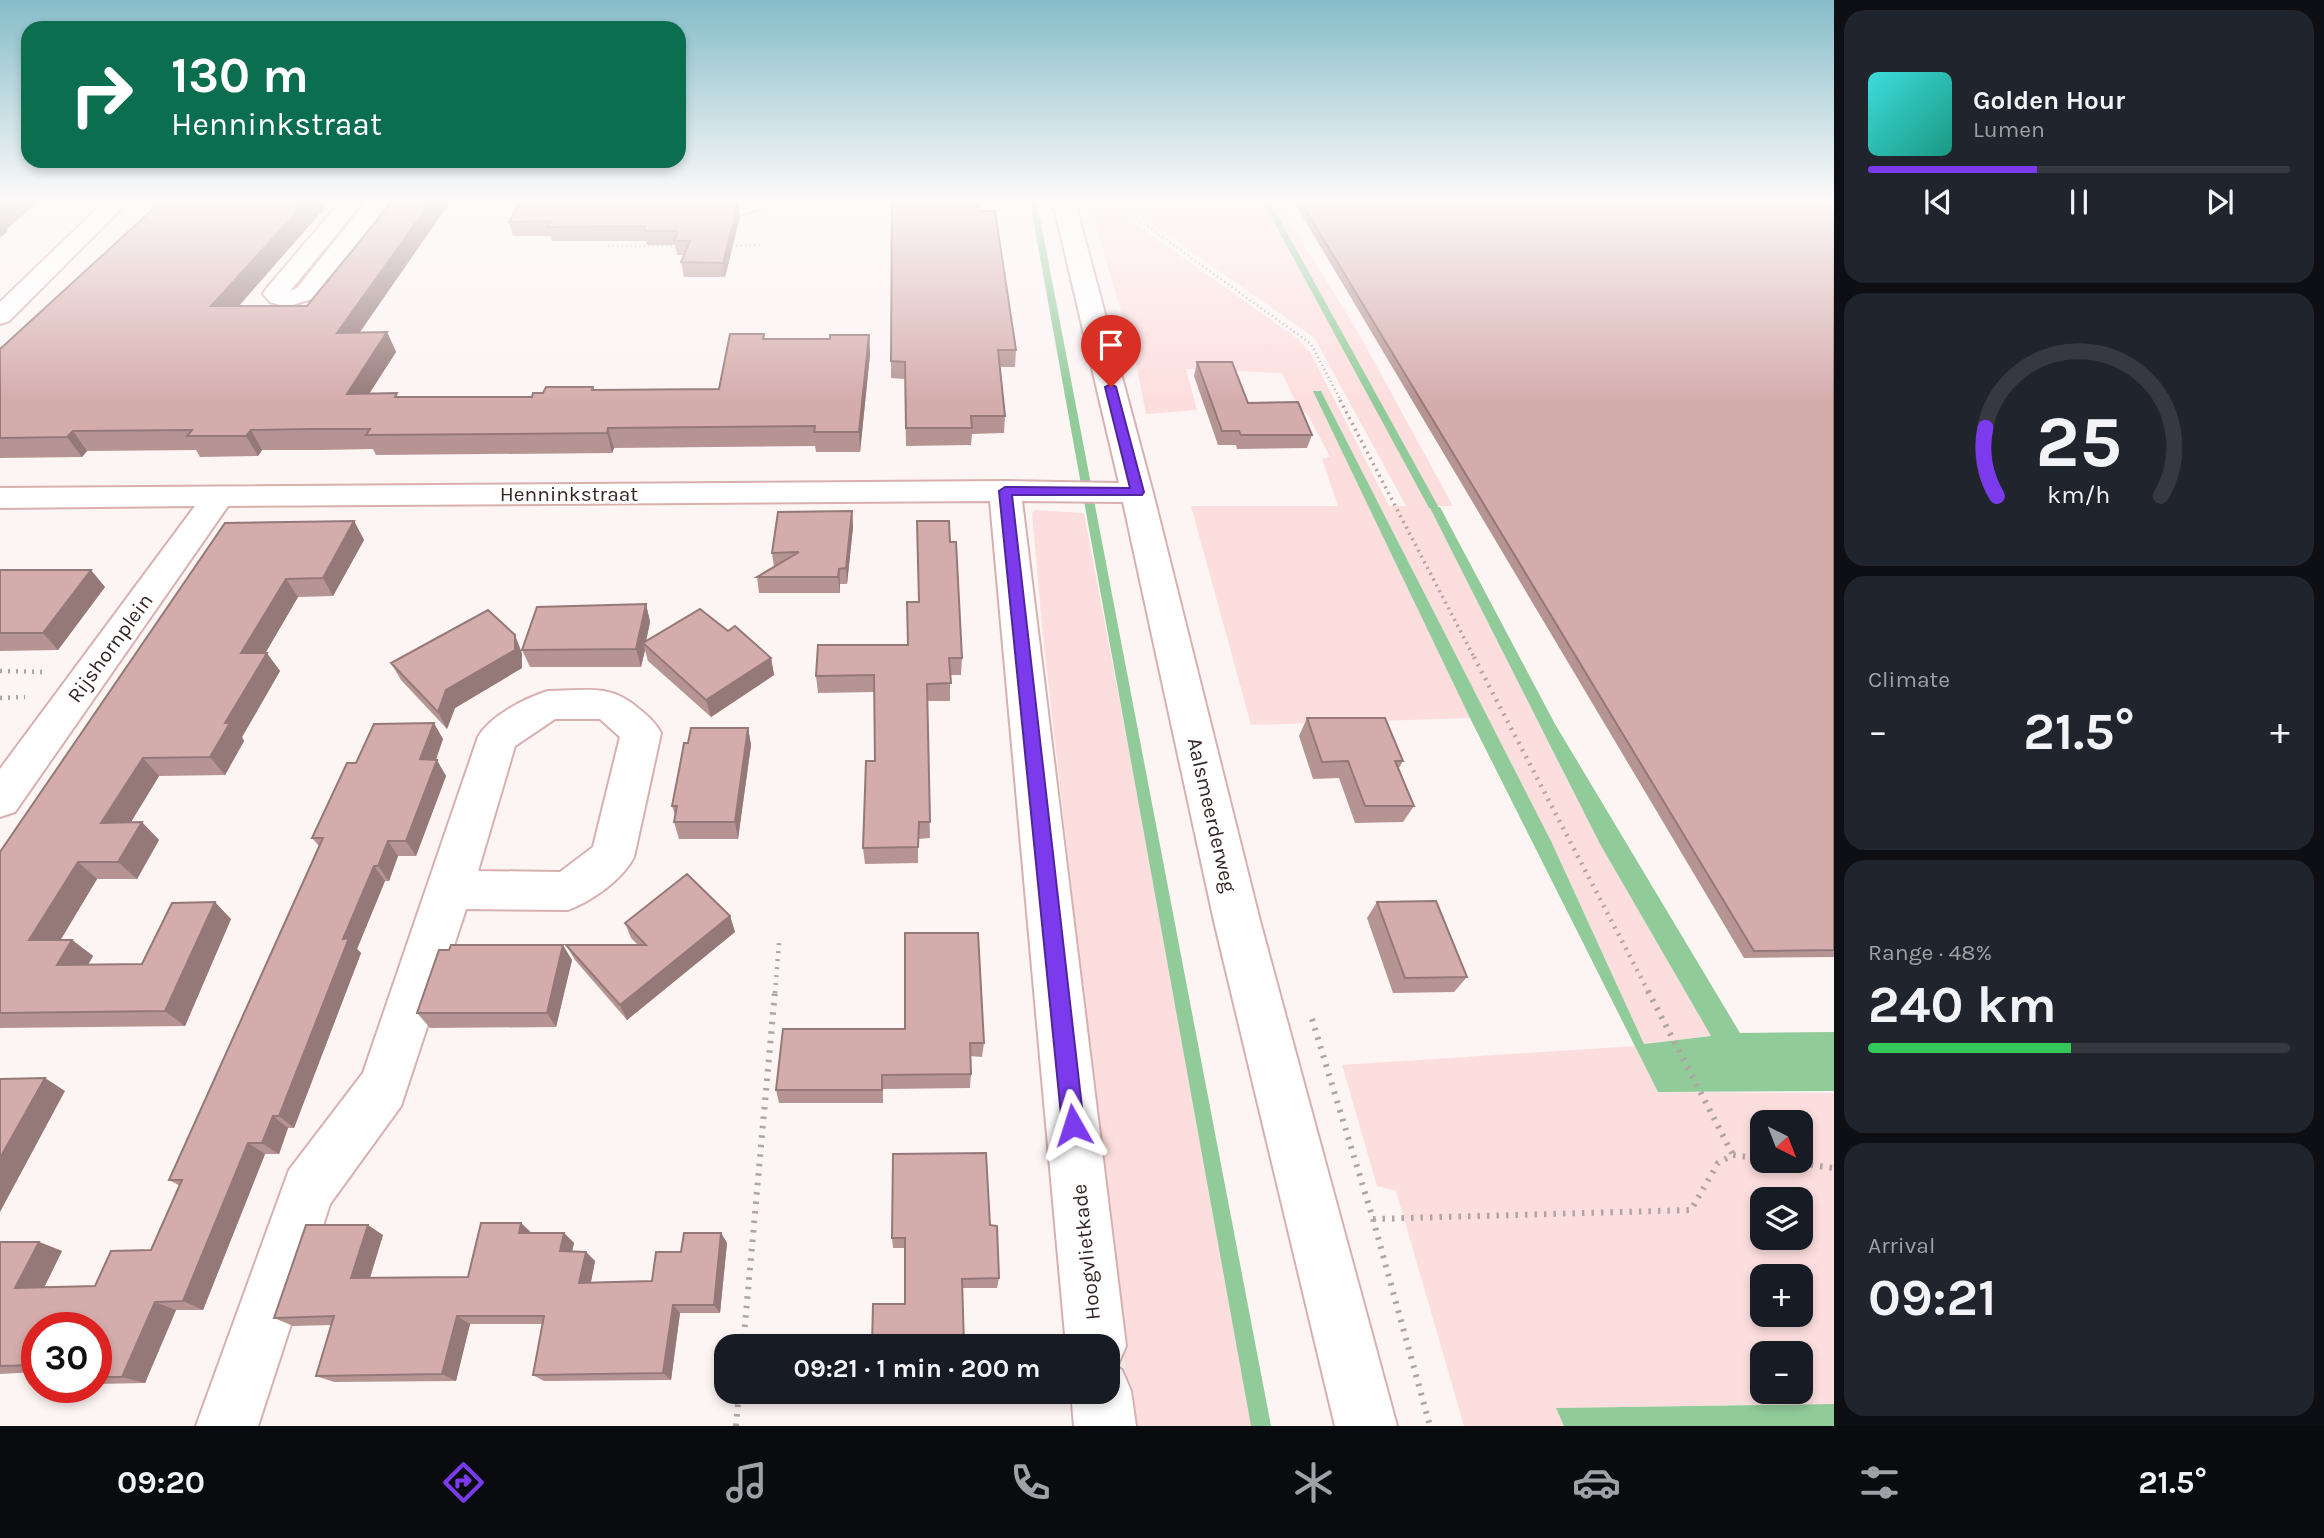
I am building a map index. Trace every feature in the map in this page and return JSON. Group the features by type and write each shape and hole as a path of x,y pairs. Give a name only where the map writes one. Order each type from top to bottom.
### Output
{"street":[{"path":"0,316 49,269"},
{"path":"296,269 275,294 279,298 292,299 306,293 325,269"},
{"name":"Aalsmeerderweg","path":"1077,269 1122,492 1237,921 1366,1426"},
{"name":"Hoogvlietkade","path":"1005,491 1095,1334"},
{"name":"Henninkstraat","path":"0,498 1122,492"},
{"name":"Rijshornplein","path":"0,800 219,496"},
{"path":"226,1426 309,1189 383,1088 498,737 548,705 608,705 641,733 612,857 568,891 450,890"},
{"path":"1102,1404 1105,1426"}],"path":[{"path":"1206,269 1311,344 1733,1155"},
{"path":"0,698 26,696 20,705"},
{"path":"744,1334 779,943"},
{"path":"1309,1010 1373,1219 1430,1426"},
{"path":"1373,1219 1691,1210 1717,1163 1733,1155 1750,1157"},
{"path":"1813,1165 1834,1168"},
{"path":"736,1426 738,1404"}],"shaded area":[{"path":"1108,269 1199,269 1298,339 1310,352 1389,506 1406,506 1314,337 1216,269 1319,269 1359,334 1453,506 1429,506 1600,844 1711,1036 1644,1044 1551,841 1321,391 1314,391 1470,718 1251,725 1191,506 1338,506 1322,459 1330,457 1307,413 1301,413 1282,373 1186,369 1197,410 1146,414 1136,362"},
{"path":"1313,391 1321,391 1551,841 1644,1044 1711,1036 1600,844 1429,506 1440,507 1555,724 1740,1033 1834,1032 1834,1091 1658,1092 1470,718"},
{"path":"1035,510 1084,513 1257,1426 1132,1426 1042,626 1032,513"},
{"path":"1635,1046 1658,1092 1834,1093 1834,1404 1557,1408 1564,1426 1464,1426 1396,1191 1377,1186 1342,1065"},
{"path":"1834,1404 1834,1426 1564,1426 1556,1408"}],"building":[{"path":"88,269 245,269 211,306 307,306 338,269 383,269 337,333 387,332 347,394 397,393 395,397 532,397 533,393 543,393 546,387 593,387 592,390 719,389 730,334 764,334 763,339 830,339 830,335 869,335 859,432 814,432 815,426 608,428 607,433 366,435 370,429 311,429 251,430 246,436 187,436 192,430 73,431 67,437 0,438 0,349"},
{"path":"892,269 1004,269 1016,350 998,350 1005,416 971,416 972,428 906,428 905,362 891,361"},
{"path":"1341,269 1834,269 1834,950 1754,951"},
{"path":"1197,362 1232,362 1248,403 1298,402 1312,435 1241,435 1239,431 1222,431"},
{"path":"852,511 846,568 839,569 838,577 757,577 799,552 772,553 778,512"},
{"path":"354,521 323,578 286,579 241,653 267,653 225,723 230,723 210,757 143,758 101,823 142,822 118,862 78,862 29,940 72,940 57,965 142,964 172,903 215,902 165,1011 0,1013 0,852 225,523"},
{"path":"917,521 949,521 950,542 956,542 962,658 949,658 951,683 927,684 930,822 919,822 918,847 863,848 866,761 875,761 874,675 816,676 818,645 908,645 907,602 919,602"},
{"path":"0,570 91,570 43,633 0,633"},
{"path":"646,604 636,649 522,650 537,607"},
{"path":"700,609 728,631 735,626 771,658 706,700 643,643"},
{"path":"488,610 515,635 515,650 446,690 438,712 391,663"},
{"path":"1307,718 1385,718 1403,761 1395,761 1414,806 1365,806 1348,761 1322,762"},
{"path":"434,723 420,759 437,760 406,841 388,841 378,866 374,866 343,939 349,938 279,1116 273,1116 262,1143 248,1143 183,1301 155,1302 122,1377 112,1377 112,1312 21,1312 21,1365 0,1366 0,1242 39,1242 15,1288 95,1286 111,1251 151,1250 182,1180 169,1180 323,838 312,838 347,763 356,763 374,724"},
{"path":"691,728 748,728 735,822 674,822 677,806 672,806 684,743 688,743"},
{"path":"687,874 730,916 620,1005 566,945 646,945 625,923"},
{"path":"1436,901 1467,977 1405,978 1377,902"},
{"path":"905,933 978,933 984,1043 970,1043 971,1074 882,1075 882,1090 776,1090 783,1029 905,1029"},
{"path":"451,945 563,945 547,1013 417,1013 439,950 449,950"},
{"path":"45,1078 0,1158 0,1079"},
{"path":"986,1153 990,1225 997,1226 999,1278 962,1279 964,1334 872,1334 873,1304 905,1304 905,1238 892,1238 893,1154"},
{"path":"481,1223 521,1223 519,1233 564,1233 560,1251 586,1252 579,1283 652,1281 656,1252 681,1252 684,1233 721,1233 714,1305 673,1305 663,1373 533,1375 544,1316 457,1316 442,1374 316,1376 334,1316 274,1318 306,1225 368,1225 351,1278 468,1277"}],"waterway":[{"path":"1045,269 1261,1426"},
{"path":"1303,269 1433,506"}],"route":[{"path":"1073,1125 1005,491 1137,492 1111,387"}]}
